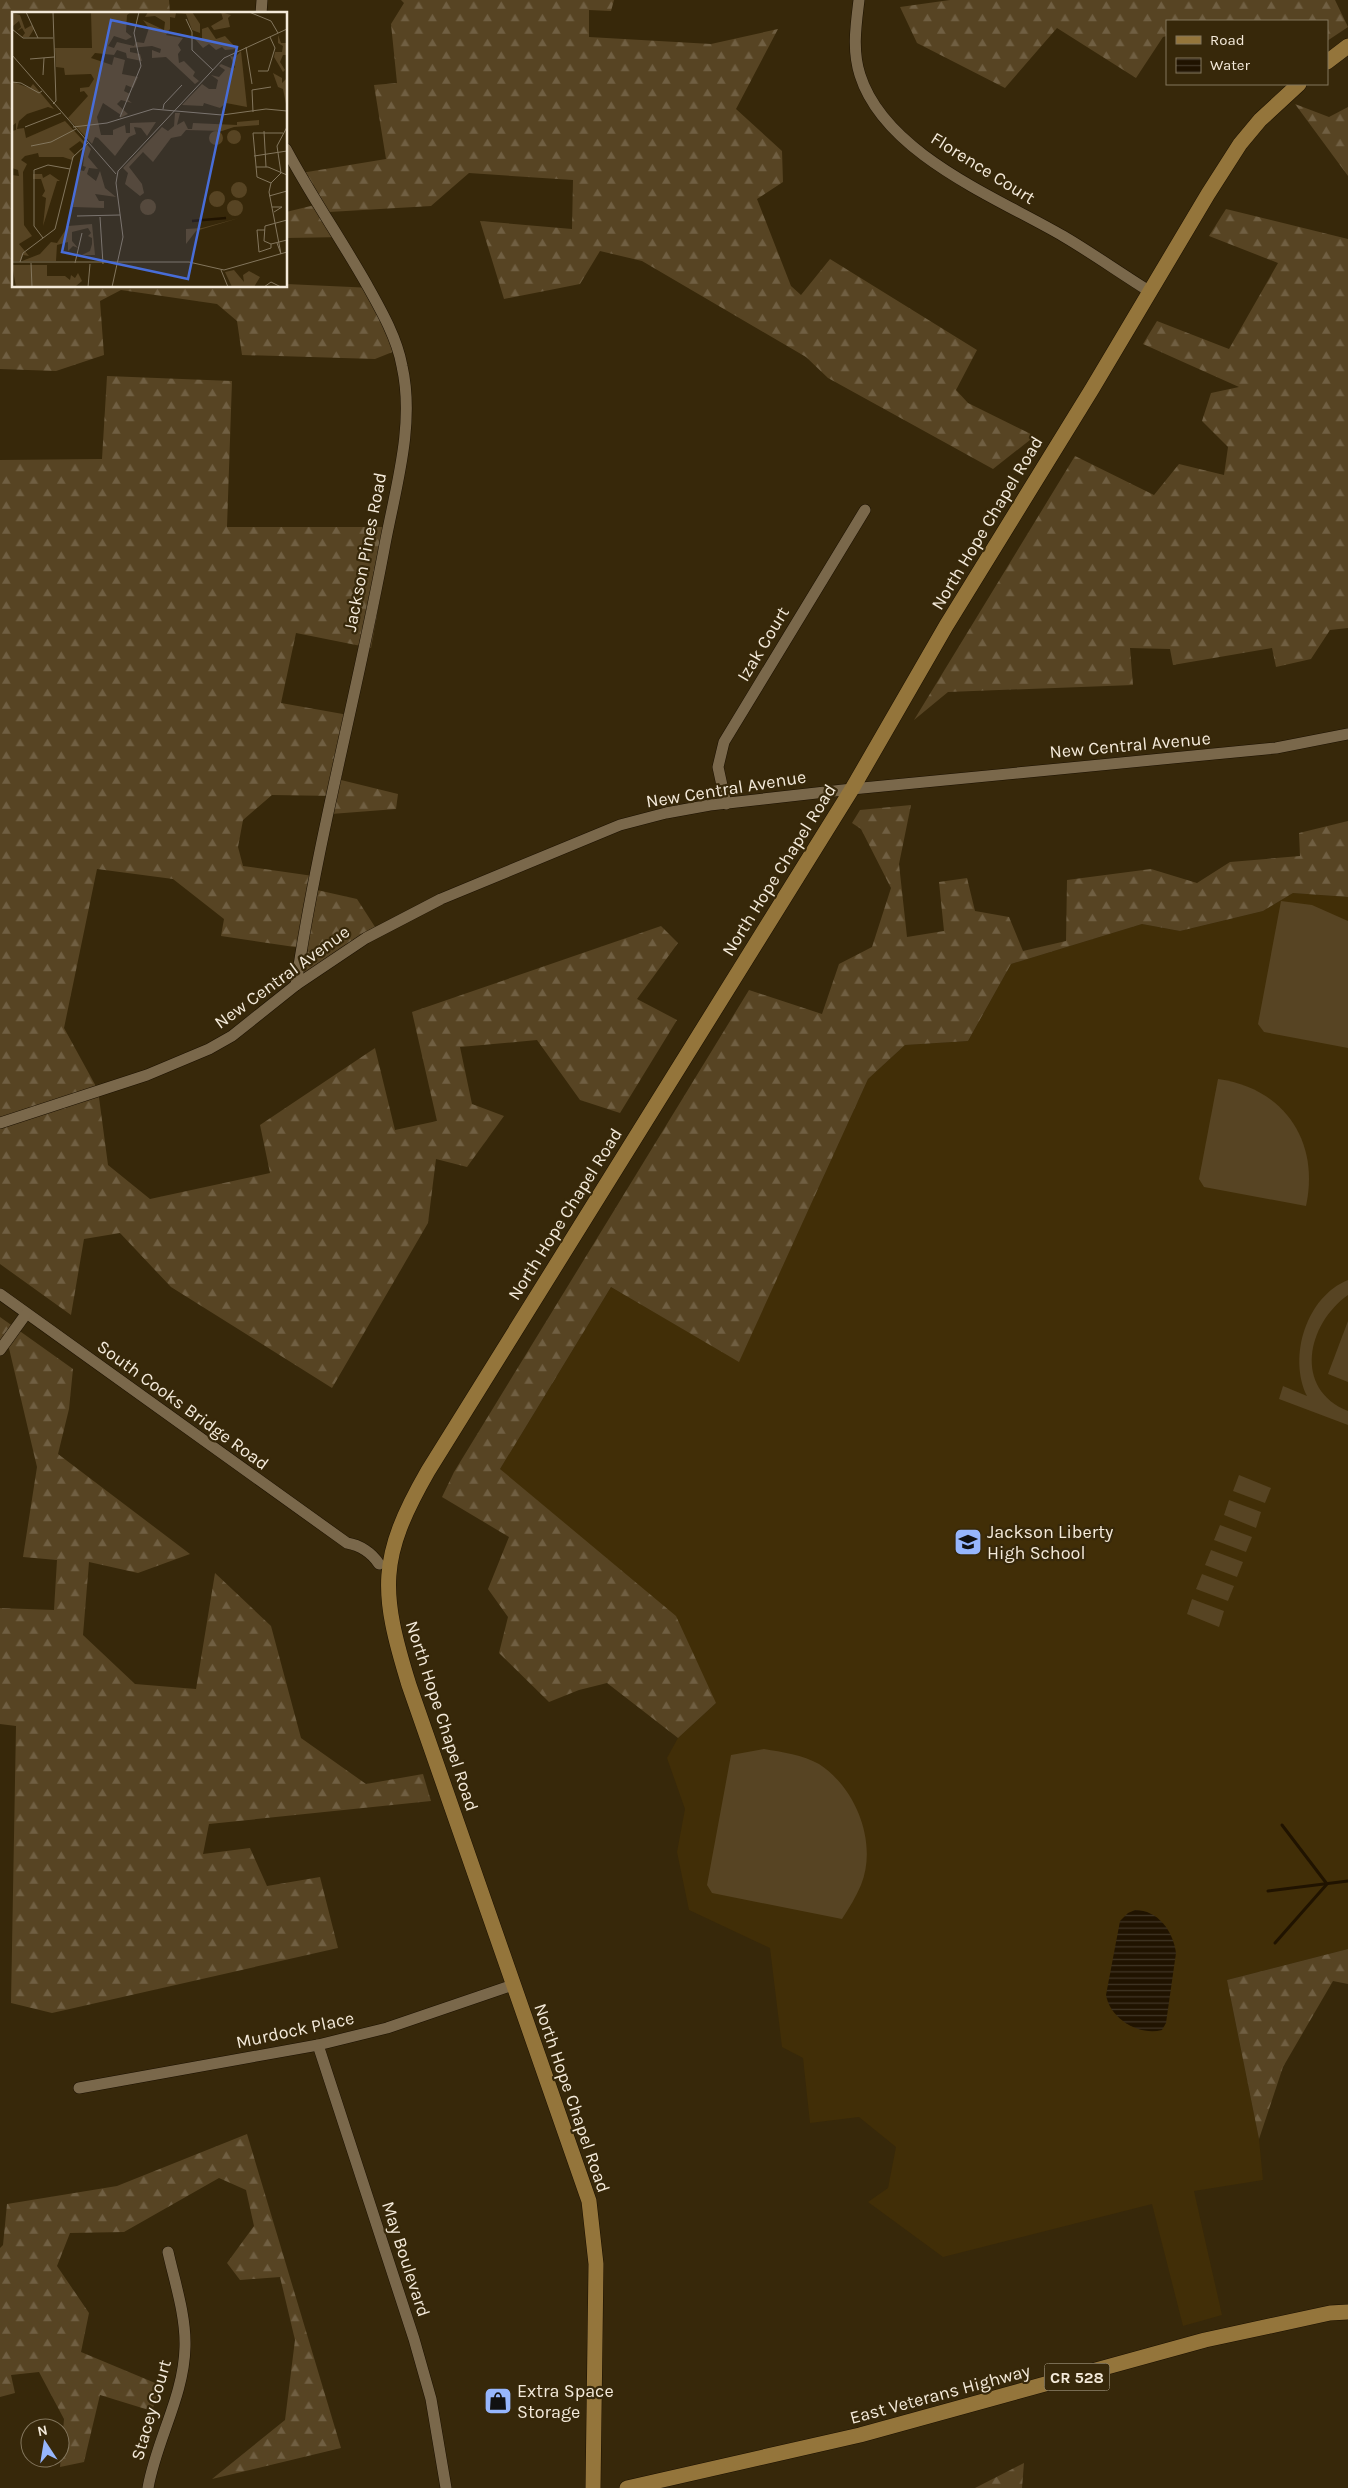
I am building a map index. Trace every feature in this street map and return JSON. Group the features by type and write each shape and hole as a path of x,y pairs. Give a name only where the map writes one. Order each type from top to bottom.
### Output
{"main road":[{"path":"1328,61 1348,46"},
{"name":"North Hope Chapel Road","path":"593,2488 596,2264 589,2201 402,1664 392,1627 384,1568 408,1507 428,1471 852,789 946,626 1092,389 1149,291 1240,144 1260,120 1298,85"},
{"name":"East Veterans Highway","path":"627,2488 860,2435 1205,2340 1330,2313 1348,2312"}],"street":[{"name":"Florence Court","path":"859,0 854,46 860,76 866,90 892,128 934,163 1064,236 1149,291"},
{"name":"Jackson Pines Road","path":"288,152 381,311 396,344 403,366 407,408 401,457 377,589 329,808 296,984"},
{"name":"Izak Court","path":"726,804 718,767 724,742 865,510"},
{"name":"New Central Avenue","path":"0,1123 147,1075 209,1049 232,1036 296,984 366,938 441,899 577,841 620,825 666,813 726,804 852,789 1276,748 1348,734"},
{"name":"South Cooks Bridge Road","path":"0,1294 347,1543 356,1544 375,1557 384,1568"},
{"path":"0,1350 26,1314"},
{"name":"Murdock Place","path":"78,2088 318,2045 387,2028 513,1985"},
{"name":"May Boulevard","path":"318,2045 414,2339 431,2399 446,2488"},
{"name":"Stacey Court","path":"148,2488 152,2466 181,2380 185,2349 185,2331 168,2252"}],"shaded area":[{"name":"Jackson Liberty High School","path":"1293,893 1348,897 1348,1949 1227,1980 1259,2139 1263,2180 1194,2191 1222,2315 1183,2326 1152,2204 943,2257 868,2202 888,2188 896,2147 859,2117 810,2123 803,2058 782,2047 770,1948 689,1910 677,1852 685,1809 667,1758 678,1738 716,1703 500,1469 611,1287 739,1361 868,1079 905,1045 968,1041 1011,964 1142,924 1180,931 1263,911"}],"green space":[{"path":"0,0 169,0 170,12 12,12 12,288 288,288 288,284 373,288 400,349 375,359 242,355 237,321 217,304 121,290 100,301 104,355 56,371 0,369"},
{"path":"401,0 614,0 611,11 589,10 589,37 711,44 778,29 736,109 782,151 783,182 757,199 791,286 801,295 830,259 977,350 956,390 968,403 1035,436 993,469 828,378 806,357 642,261 600,251 580,284 504,299 480,221 572,229 573,180 469,173 431,206 329,212 345,237 288,238 288,212 319,204 301,173 386,159 374,85 397,83 391,24 404,3"},
{"path":"950,0 1335,0 1348,27 1328,40 1328,20 1166,20 1166,36 1163,37 1136,78 1057,28 1005,88 917,43 900,7"},
{"path":"1295,104 1329,117 1348,107 1348,176"},
{"path":"1226,209 1348,239 1348,628 1330,630 1311,659 1276,667 1272,648 1173,665 1170,649 1130,648 1133,685 948,692 914,720 1075,456 1154,495 1179,464 1224,475 1228,447 1202,421 1211,393 1239,387 1143,344 1157,321 1229,349 1278,263 1209,236"},
{"path":"107,376 232,381 227,527 393,527 371,648 296,633 281,703 354,716 341,780 398,794 396,809 331,814 334,796 272,795 243,820 238,847 243,866 320,877 317,890 357,899 377,930 301,984 308,949 221,936 224,919 173,879 97,869 64,1028 98,1090 108,1165 150,1199 270,1173 260,1125 375,1048 395,1130 437,1121 412,1012 661,926 678,943 637,999 677,1020 620,1113 580,1100 537,1040 460,1047 472,1104 504,1116 467,1167 436,1159 428,1223 332,1388 171,1287 120,1233 84,1239 71,1315 0,1264 0,460 102,459"},
{"path":"911,805 899,864 907,937 944,931 939,882 967,878 975,911 1009,917 1023,951 1066,941 1067,880 1151,869 1197,883 1230,862 1300,856 1299,833 1348,821 1348,897 1293,893 1263,911 1180,931 1142,924 1011,964 968,1041 905,1045 868,1079 739,1362 611,1287 500,1469 676,1616 716,1703 678,1738 607,1683 579,1690 549,1702 499,1653 508,1617 488,1589 509,1537 442,1497 454,1472 749,990 822,1014 839,964 872,947 891,888 861,829 852,823 860,810"},
{"path":"1281,901 1312,905 1348,921 1348,1048 1264,1032 1258,1024"},
{"path":"1218,1079 1241,1084 1262,1094 1279,1106 1292,1122 1302,1140 1307,1160 1309,1182 1306,1206 1204,1187 1199,1179"},
{"path":"1348,1280 1348,1295 1334,1307 1323,1322 1315,1339 1312,1356 1313,1372 1319,1388 1331,1401 1348,1411 1348,1425 1279,1399 1283,1386 1307,1396 1299,1364 1305,1330 1321,1300 1333,1288"},
{"path":"0,1317 73,1369 69,1409 58,1454 190,1554 138,1573 89,1562 83,1635 135,1684 196,1689 215,1573 271,1626 301,1738 366,1784 423,1774 431,1801 209,1824 203,1854 250,1848 267,1886 320,1877 338,1948 52,2013 11,2003 16,1726 0,1724 0,1608 54,1610 57,1560 23,1557 37,1467 8,1344 0,1340"},
{"path":"1348,1321 1348,1382 1328,1374"},
{"path":"1239,1475 1271,1488 1265,1503 1233,1491"},
{"path":"1229,1500 1261,1512 1256,1528 1224,1515"},
{"path":"1220,1525 1252,1537 1246,1552 1214,1540"},
{"path":"1211,1550 1243,1562 1237,1577 1205,1565"},
{"path":"1202,1574 1234,1586 1228,1601 1196,1589"},
{"path":"1192,1599 1224,1611 1219,1627 1187,1614"},
{"path":"764,1749 799,1756 819,1764 844,1787 853,1802 865,1835 866,1869 861,1885 842,1919 712,1893 707,1885 731,1755"},
{"path":"1348,1949 1348,1984 1333,1981 1283,2067 1259,2139 1227,1980"},
{"path":"247,2134 341,2448 212,2479 285,2420 295,2340 280,2277 240,2280 227,2263 254,2226 246,2190 219,2178 124,2232 70,2233 57,2266 89,2313 81,2352 160,2385 152,2411 100,2395 84,2462 70,2465 70,2418 63,2418 39,2372 11,2375 15,2393 0,2397 0,2248 3,2245 7,2204 117,2186"},
{"path":"1024,2463 1022,2488 975,2488"}],"water":[{"path":"1135,1910 1151,1914 1163,1923 1172,1937 1176,1953 1166,2023 1162,2030 1144,2030 1127,2024 1113,2011 1106,1995 1120,1921 1128,1913"}],"waterway":[{"path":"1275,1943 1327,1884 1282,1825"},
{"path":"1268,1891 1348,1881"}],"place":[{"name":"Jackson Liberty High School","path":"968,1542"},
{"name":"Extra Space Storage","path":"498,2401"}]}
